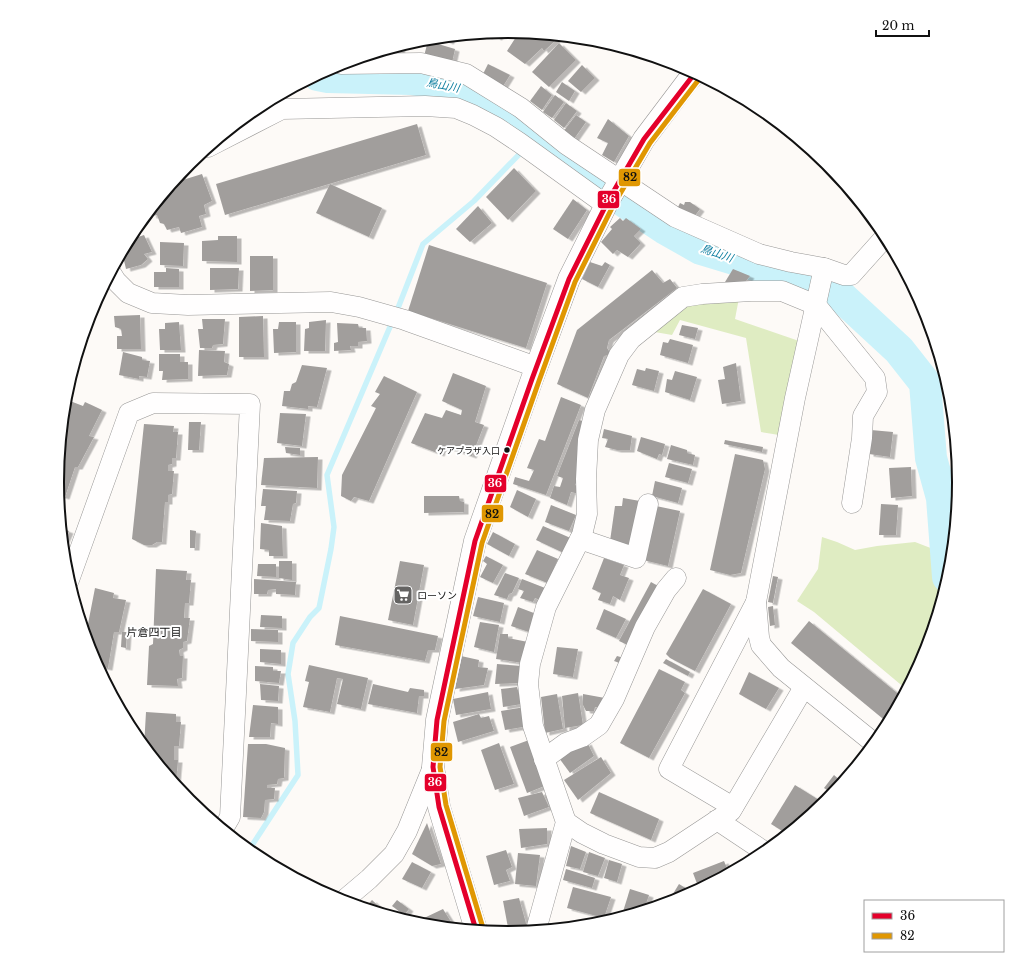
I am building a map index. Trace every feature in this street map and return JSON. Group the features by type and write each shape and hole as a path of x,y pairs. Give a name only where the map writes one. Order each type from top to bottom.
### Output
{"street":[{"path":"360,64 421,63 466,74 521,108 567,145 675,217 760,254 851,275 881,241"},
{"path":"474,925 439,807 433,767 437,720 475,541 568,279 607,203 644,139 691,78"},
{"path":"228,138 282,110 417,106 456,108 473,115 525,147 607,203"},
{"path":"824,268 795,398 756,602 759,637 761,645 781,668 869,739"},
{"path":"114,278 128,293 152,303 188,304 331,302 359,307 405,320 536,367"},
{"path":"537,925 566,822 533,726 528,684 530,664 546,607 580,539 587,514 586,479 588,440 595,410 619,355 631,339 683,297 744,291 782,291 816,305 875,378 878,392 863,416 862,438 852,503"},
{"path":"73,569 129,413 153,403 250,404 230,817 226,824"},
{"path":"580,539 636,558 648,504"},
{"path":"544,759 566,743 582,737 599,725 614,699 645,627 666,590 676,578"},
{"path":"733,807 669,769 756,602"},
{"path":"566,822 582,833 604,844 639,857 655,858 669,852 731,811 804,687"},
{"path":"349,896 369,879 394,854 407,830 433,767"},
{"path":"718,820 759,848"}],"green space":[{"path":"739,298 735,319 799,341 779,435 761,432 746,338 680,320 672,335 649,331 695,301"},
{"path":"822,537 855,550 915,542 941,552 942,571 937,597 918,652 902,686 814,612 797,601 818,569"}],"building":[{"path":"515,38 555,41 544,51 542,48 525,64 507,51"},
{"path":"559,43 576,60 549,87 532,72"},
{"path":"438,44 455,49 452,63 424,56 427,46"},
{"path":"400,52 397,57 390,54"},
{"path":"488,64 510,75 502,88 482,76"},
{"path":"582,65 595,78 581,92 568,81"},
{"path":"562,82 575,91 569,101 556,92"},
{"path":"541,86 552,95 542,110 530,101"},
{"path":"555,95 564,102 552,118 543,112"},
{"path":"566,103 577,111 564,128 554,120"},
{"path":"576,115 586,122 574,139 563,132"},
{"path":"608,119 629,136 614,162 602,155 608,143 597,138"},
{"path":"417,124 426,155 225,215 216,184"},
{"path":"514,168 536,191 508,220 486,197"},
{"path":"202,174 212,201 204,205 206,214 199,216 202,227 181,233 179,227 167,230 164,224 160,223 157,215 153,216 183,180"},
{"path":"330,184 382,208 369,237 316,213"},
{"path":"573,199 587,210 568,239 553,229"},
{"path":"685,202 690,202 700,209 694,217 677,209 680,203 684,205"},
{"path":"478,206 492,223 470,242 456,229"},
{"path":"620,218 623,221 626,218 641,229 634,236 641,243 628,257 617,250 613,254 601,242 612,229 610,227"},
{"path":"144,235 152,252 144,254 148,259 141,265 126,269 124,259 138,237"},
{"path":"218,236 237,236 237,262 202,261 202,241 218,240"},
{"path":"160,242 184,243 183,266 160,265"},
{"path":"429,245 547,283 526,348 408,311"},
{"path":"250,256 273,256 273,290 250,291"},
{"path":"590,262 602,266 605,262 610,265 598,287 582,279"},
{"path":"166,268 179,269 179,287 154,287 154,272 166,272"},
{"path":"210,268 239,268 238,289 210,290"},
{"path":"733,269 750,276 742,286 725,282"},
{"path":"652,270 663,283 670,279 677,288 609,340 607,348 609,355 604,356 588,398 557,384 577,330"},
{"path":"140,315 141,349 117,349 117,336 122,336 121,329 115,327 114,316"},
{"path":"263,316 264,357 239,357 239,317"},
{"path":"202,319 225,319 223,344 213,345 212,348 200,348 198,329 203,329"},
{"path":"326,320 325,351 304,351 305,329 309,328 309,322"},
{"path":"179,322 181,350 160,350 159,329 165,329 165,323"},
{"path":"279,322 296,322 296,352 274,353 273,329 278,329"},
{"path":"337,323 358,324 359,328 366,328 367,341 358,342 358,346 350,346 351,350 334,351 334,343 338,342"},
{"path":"682,325 698,328 695,339 679,335"},
{"path":"670,339 693,345 688,363 660,355 663,342 668,343"},
{"path":"199,350 225,351 224,362 229,364 227,375 198,376"},
{"path":"123,352 142,357 142,360 150,361 147,377 139,376 139,379 119,375"},
{"path":"159,354 180,354 180,362 188,362 188,379 162,380 163,371 159,371"},
{"path":"736,363 741,401 722,404 718,380 725,379 723,367"},
{"path":"302,365 327,368 317,407 308,406 308,409 282,406 284,391 290,391 292,384 296,382"},
{"path":"646,368 659,371 654,391 632,385 637,369 645,371"},
{"path":"675,371 697,377 690,400 665,392 667,379 672,380"},
{"path":"453,373 486,386 475,422 484,425 472,456 443,446 440,454 411,443 425,413 442,418 446,410 461,415 462,410 442,401"},
{"path":"384,376 417,392 369,501 354,497 351,501 341,496 342,475 376,408 371,406 380,394 375,392"},
{"path":"561,397 581,405 546,495 513,484 515,477 529,481 534,470 527,468 539,439 545,441"},
{"path":"72,402 83,406 85,402 102,410 89,436 94,437 78,467 75,467 65,497 65,453"},
{"path":"280,413 306,414 302,446 277,443"},
{"path":"579,420 586,422 577,448 581,450 581,472 575,485 582,488 579,494 571,492 567,505 550,498 554,486 560,487 563,478 557,476"},
{"path":"189,422 201,422 199,450 188,450"},
{"path":"144,424 174,426 173,432 178,432 176,458 172,458 172,464 168,465 168,471 174,471 172,494 168,495 168,502 165,502 162,542 157,542 152,545 144,545 132,539"},
{"path":"604,429 632,436 630,450 617,450 605,447 608,439 602,438"},
{"path":"871,430 893,432 890,457 869,454"},
{"path":"641,437 665,444 662,455 659,454 657,459 637,451"},
{"path":"725,440 763,447 762,452 724,444"},
{"path":"671,445 687,450 687,453 695,455 693,465 667,459"},
{"path":"285,447 300,448 300,455 286,453"},
{"path":"735,454 763,460 765,469 741,573 730,575 710,570"},
{"path":"318,457 317,488 261,485 264,458"},
{"path":"669,463 692,469 688,483 665,477"},
{"path":"911,467 912,496 891,498 889,468"},
{"path":"655,481 682,488 678,503 652,496"},
{"path":"263,489 297,491 296,503 293,504 290,521 264,520 266,506 261,506"},
{"path":"517,490 536,499 528,517 510,507"},
{"path":"424,496 459,496 460,501 464,502 464,512 424,513"},
{"path":"623,498 640,501 630,546 610,541 615,506 622,506"},
{"path":"881,504 898,505 896,535 879,535"},
{"path":"551,505 576,515 569,531 545,522"},
{"path":"656,506 680,511 668,566 643,560"},
{"path":"261,523 282,526 283,556 269,556 269,550 260,549"},
{"path":"543,526 575,540 568,555 536,540"},
{"path":"190,530 196,531 195,548 190,548"},
{"path":"493,532 515,544 509,556 487,544"},
{"path":"537,550 558,559 554,568 558,568 550,584 525,574"},
{"path":"486,556 503,565 493,583 480,577 487,564 483,561"},
{"path":"604,558 624,565 620,575 629,578 620,600 613,596 610,604 598,600 601,593 592,589"},
{"path":"279,561 292,561 292,580 279,578"},
{"path":"400,561 424,565 413,625 388,620"},
{"path":"258,564 276,564 276,577 257,576"},
{"path":"156,569 187,571 186,580 191,580 189,603 185,603 184,618 190,618 187,641 183,642 183,648 179,650 180,656 183,656 182,678 177,679 178,686 147,685 149,646 153,644"},
{"path":"505,573 519,578 512,593 509,594 507,599 494,595"},
{"path":"773,576 778,577 773,603 768,602"},
{"path":"254,579 296,582 295,595 276,594 276,589 268,590 267,594 254,594"},
{"path":"522,579 545,588 540,600 535,598 533,602 520,598 524,591 518,589"},
{"path":"651,582 658,586 632,647 619,641"},
{"path":"95,588 114,593 113,598 126,600 119,632 114,632 108,668 105,667 98,652 88,624"},
{"path":"703,589 731,604 695,671 670,658 666,654"},
{"path":"478,597 504,603 500,622 473,616"},
{"path":"773,606 775,625 770,626 768,607"},
{"path":"518,607 539,615 532,633 511,626"},
{"path":"604,609 626,619 616,638 596,629"},
{"path":"261,615 282,616 282,628 260,627"},
{"path":"340,616 438,636 435,650 428,650 425,661 335,645"},
{"path":"809,621 898,694 883,719 791,643"},
{"path":"480,622 499,625 494,652 474,647"},
{"path":"251,629 278,630 278,642 251,641"},
{"path":"122,632 127,632 126,648 121,647"},
{"path":"500,634 508,634 508,638 528,642 523,663 496,659"},
{"path":"557,647 578,649 573,677 553,674"},
{"path":"260,649 281,650 281,664 260,662"},
{"path":"461,656 479,660 478,667 488,668 484,685 455,689"},
{"path":"617,656 624,658 622,664 614,661"},
{"path":"666,659 690,672 688,676 663,663"},
{"path":"497,664 522,666 521,683 495,684"},
{"path":"309,665 368,678 361,709 337,704 343,679 337,678 330,712 303,707 309,682 305,681"},
{"path":"255,666 273,667 273,671 281,671 279,683 255,681"},
{"path":"659,669 685,682 681,690 685,693 649,758 620,743"},
{"path":"749,672 779,688 766,709 739,694"},
{"path":"260,684 279,686 278,701 261,700"},
{"path":"373,684 408,692 410,688 424,690 424,696 419,696 417,713 368,704"},
{"path":"517,687 522,704 503,707 501,689"},
{"path":"488,692 491,709 456,715 453,699"},
{"path":"578,693 583,725 565,728 562,696"},
{"path":"557,694 563,729 545,733 541,697"},
{"path":"583,694 605,698 604,708 595,707 594,711 586,711 583,705"},
{"path":"253,705 278,707 278,724 271,723 270,737 249,737"},
{"path":"525,707 529,726 505,730 501,711"},
{"path":"146,712 176,714 176,722 181,722 179,746 174,746 174,760 178,760 176,778 156,752 145,737"},
{"path":"479,714 481,718 489,716 494,731 458,742 453,722"},
{"path":"529,740 547,785 527,793 510,747"},
{"path":"587,742 594,756 570,773 559,758"},
{"path":"499,743 514,784 495,790 481,750"},
{"path":"248,744 266,744 285,748 284,778 278,779 277,784 267,785 267,788 275,788 274,799 265,800 264,812 261,818 243,817"},
{"path":"601,757 611,773 578,800 564,780"},
{"path":"834,775 838,779 827,790 824,788"},
{"path":"795,785 818,800 782,831 771,824"},
{"path":"542,792 549,807 524,816 518,798"},
{"path":"599,792 659,819 651,840 590,813"},
{"path":"427,823 441,864 432,866 412,854"},
{"path":"547,828 547,844 521,848 519,829"},
{"path":"571,846 586,852 580,869 566,866"},
{"path":"506,850 512,867 506,870 510,881 494,885 486,856"},
{"path":"589,852 605,858 598,876 583,872"},
{"path":"518,853 540,855 536,886 515,884"},
{"path":"609,860 622,864 617,882 604,878"},
{"path":"724,861 727,868 697,883 693,873"},
{"path":"412,862 431,872 422,888 402,879"},
{"path":"566,869 595,878 592,888 563,880"},
{"path":"679,884 686,888 678,892 673,894"},
{"path":"573,887 611,897 605,915 598,916 567,908"},
{"path":"630,889 649,895 646,904 623,911"},
{"path":"519,898 527,925 508,926 503,901"},
{"path":"372,900 379,906 369,903"},
{"path":"397,900 409,909 405,914 401,913 392,906"},
{"path":"443,909 451,922 450,922 425,918"}],"waterway":[{"name":"鳥山川","path":"327,77 411,79 461,87 521,126 553,154 664,228 701,249 833,289 899,350 925,383 931,458 942,498 946,551"},
{"path":"252,845 298,775 295,721 288,674 293,643 310,617 319,608 331,549 334,527 327,475 398,308 423,244 474,201 535,138"}],"transit line":[{"name":"36","path":"474,925 439,807 433,767 437,720 475,541 569,279 608,201 644,139 691,78"},
{"name":"82","path":"482,925 446,805 440,767 444,721 482,543 575,282 614,204 650,143 698,81"}],"place":[{"name":"ケアプラザ入口","path":"507,450"},
{"name":"ローソン","path":"403,595"}],"district":[{"name":"片倉四丁目","path":"154,632"}]}
